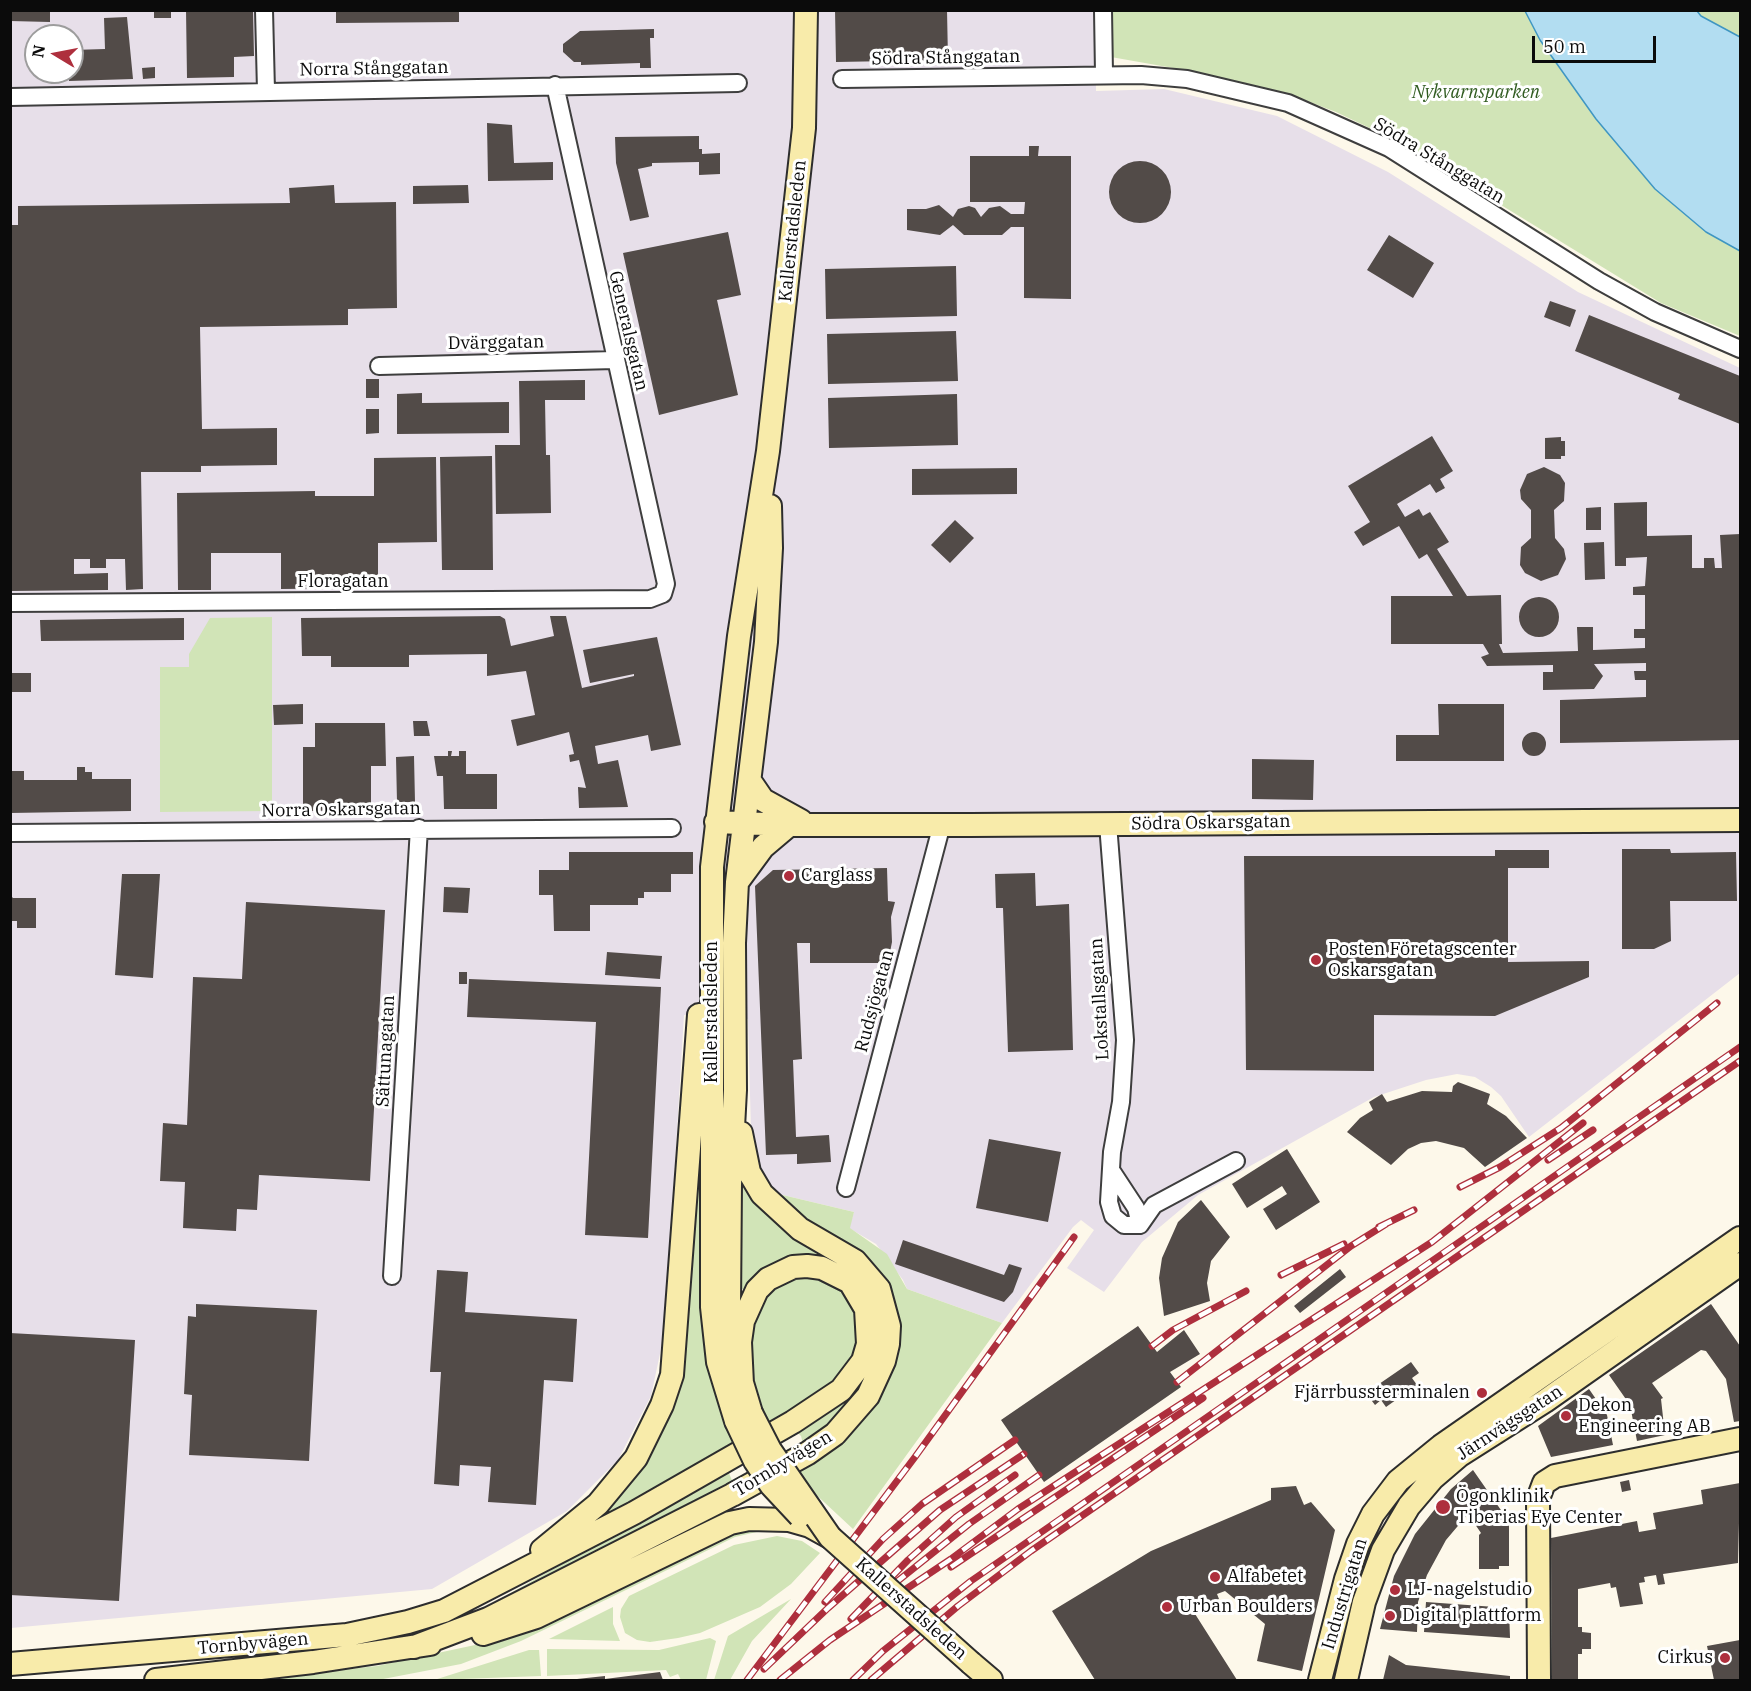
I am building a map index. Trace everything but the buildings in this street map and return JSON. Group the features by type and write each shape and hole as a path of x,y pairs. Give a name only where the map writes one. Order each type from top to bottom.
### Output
{"main road":[{"name":"Kallerstadsleden","path":"806,10 804,128 768,451 739,636 712,867 712,1307 718,1362 743,1417 755,1461 771,1485 810,1526 830,1537 991,1680"},
{"name":"Kallerstadsleden","path":"768,451 771,548 766,642 737,882 734,943 735,1090 730,1185 729,1307 731,1346 742,1384 743,1417 770,1450 830,1537"},
{"path":"737,882 763,848 799,825 763,800 750,781"},
{"name":"Södra Oskarsgatan","path":"1706,820 1740,806"},
{"name":"Södra Oskarsgatan","path":"716,822 799,825 1740,820"},
{"name":"Tornbyvägen","path":"488,1590 556,1539 598,1503 618,1482 646,1441 666,1395 676,1343 703,947 712,867"},
{"name":"Tornbyvägen","path":"414,1647 488,1620 578,1576 808,1453 847,1421 877,1379 884,1361 889,1326 879,1289 855,1261 800,1228 762,1194 749,1172 744,1153 735,1090"},
{"name":"Järnvägsgatan","path":"1398,1481 1442,1446 1740,1238"},
{"name":"Järnvägsgatan","path":"1355,1642 1364,1602 1383,1550 1409,1506 1432,1479 1460,1455 1545,1401 1740,1264"},
{"name":"Tornbyvägen","path":"10,1665 347,1635 426,1617 488,1590 722,1464 793,1422 841,1390 863,1361 868,1344 867,1309 850,1282 822,1268 793,1267 768,1280 757,1290 743,1321 740,1342 742,1384"},
{"path":"1539,1680 1538,1499 1544,1483 1555,1476 1740,1439"},
{"name":"Industrigatan","path":"1320,1680 1346,1579 1358,1544 1373,1514 1398,1481"},
{"name":"Tornbyvägen","path":"156,1680 312,1662 489,1633 536,1617 730,1523 768,1518 789,1520 810,1526"},
{"name":"Industrigatan","path":"1346,1680 1355,1642"}],"street":[{"path":"264,10 266,91"},
{"path":"1103,10 1104,74"},
{"name":"Södra Stånggatan","path":"842,80 1104,74 1187,79 1288,104 1389,148 1539,244 1645,307 1740,349"},
{"name":"Norra Stånggatan","path":"10,97 738,83"},
{"name":"Generalsgatan","path":"555,85 666,584"},
{"name":"Dvärggatan","path":"379,366 615,360"},
{"name":"Floragatan","path":"10,603 650,599 663,594 666,584"},
{"name":"Rudsjögatan","path":"846,1188 942,824"},
{"name":"Lokstallsgatan","path":"1108,824 1125,1040 1120,1102 1112,1152 1113,1173 1109,1202 1113,1216 1124,1225 1140,1226"},
{"name":"Norra Oskarsgatan","path":"10,833 419,828 672,828"},
{"name":"Sättunagatan","path":"392,1276 419,828"},
{"path":"1140,1226 1154,1205 1236,1161"},
{"path":"1113,1173 1136,1208 1140,1226"}],"shaded area":[{"path":"11,11 1095,11 1096,91 1164,89 1277,116 1388,172 1578,292 1740,368 1740,973 1529,1137 1501,1096 1491,1087 1475,1077 1457,1074 1426,1080 1374,1097 1198,1195 1142,1242 1104,1292 1067,1268 1094,1230 1081,1220 1073,1227 1002,1323 907,1289 903,1280 876,1244 849,1228 854,1212 770,1192 761,1177 751,1132 748,1019 684,1015 665,1330 651,1396 618,1460 567,1511 432,1589 11,1628"}],"green space":[{"name":"Nykvarnsparken","path":"1111,11 1525,11 1540,40 1596,119 1655,189 1706,232 1740,251 1740,336 1661,303 1395,140 1336,112 1294,96 1190,71 1111,57"},
{"path":"1697,11 1740,11 1740,37 1701,16"},
{"path":"272,617 272,811 160,812 160,667 189,667 189,654 210,618"},
{"path":"704,997 737,1443 558,1547 610,1507 643,1465 659,1436"},
{"path":"738,1185 747,1185 828,1255 826,1261 748,1289 739,1289"},
{"path":"770,1192 854,1212 850,1228 887,1254 907,1289 1002,1323 853,1529 810,1489 798,1473 829,1451 899,1325 895,1302 887,1284 783,1205"},
{"path":"809,1275 838,1285 859,1313 858,1354 836,1384 772,1427 761,1407 751,1377 748,1358 751,1318 775,1284 785,1279"},
{"path":"845,1398 852,1406 841,1418 803,1444 801,1436 795,1430"},
{"path":"728,1471 734,1485 544,1583 437,1630 396,1640 396,1637 436,1626 491,1604"},
{"path":"753,1527 765,1530 735,1537 521,1641 461,1664 378,1680 246,1680 377,1666 503,1639 713,1540"},
{"path":"777,1536 802,1541 820,1553 791,1584 760,1607 700,1633 678,1638 650,1642 637,1640 625,1633 620,1617 621,1609 629,1596 734,1545"},
{"path":"791,1599 752,1641 730,1680 714,1680 728,1636"},
{"path":"613,1607 613,1624 620,1641 549,1639"},
{"path":"710,1638 716,1641 706,1680 681,1680 678,1674 670,1677 666,1670 547,1676 547,1649 659,1650"},
{"path":"529,1650 539,1650 541,1676 434,1680"}],"water":[{"path":"1525,11 1697,11 1701,16 1740,37 1740,251 1706,232 1655,189 1596,119 1540,40"}],"railway":[{"path":"1460,1187 1500,1167 1561,1128 1717,1003"},
{"path":"853,1680 883,1651 971,1581 1740,1047"},
{"path":"871,1680 958,1606 1031,1551 1740,1061"},
{"path":"780,1680 830,1640 951,1559 1018,1509 1432,1242 1583,1123"},
{"path":"1548,1160 1593,1130"},
{"path":"1379,1227 1414,1210"},
{"path":"1177,1382 1351,1246 1386,1224"},
{"path":"747,1680 915,1457 1074,1237"},
{"path":"1281,1275 1344,1244"},
{"path":"1152,1346 1173,1330 1246,1291"},
{"path":"951,1567 1203,1398"},
{"path":"825,1602 883,1539 922,1504 1015,1440"},
{"path":"764,1669 828,1608 940,1510 1024,1454"},
{"path":"851,1619 908,1560 956,1517 1015,1475"},
{"path":"894,1584 969,1524 1039,1475"}],"place":[{"name":"Carglass","path":"789,876"},
{"name":"Posten Företagscenter Oskarsgatan","path":"1316,960"},
{"name":"Fjärrbussterminalen","path":"1482,1393"},
{"name":"Dekon Engineering AB","path":"1566,1416"},
{"name":"Ögonklinik Tiberias Eye Center","path":"1443,1507"},
{"name":"Alfabetet","path":"1215,1577"},
{"name":"LJ-nagelstudio","path":"1395,1590"},
{"name":"Urban Boulders","path":"1167,1607"},
{"name":"Digital plattform","path":"1390,1616"},
{"name":"Cirkus","path":"1725,1658"}]}
